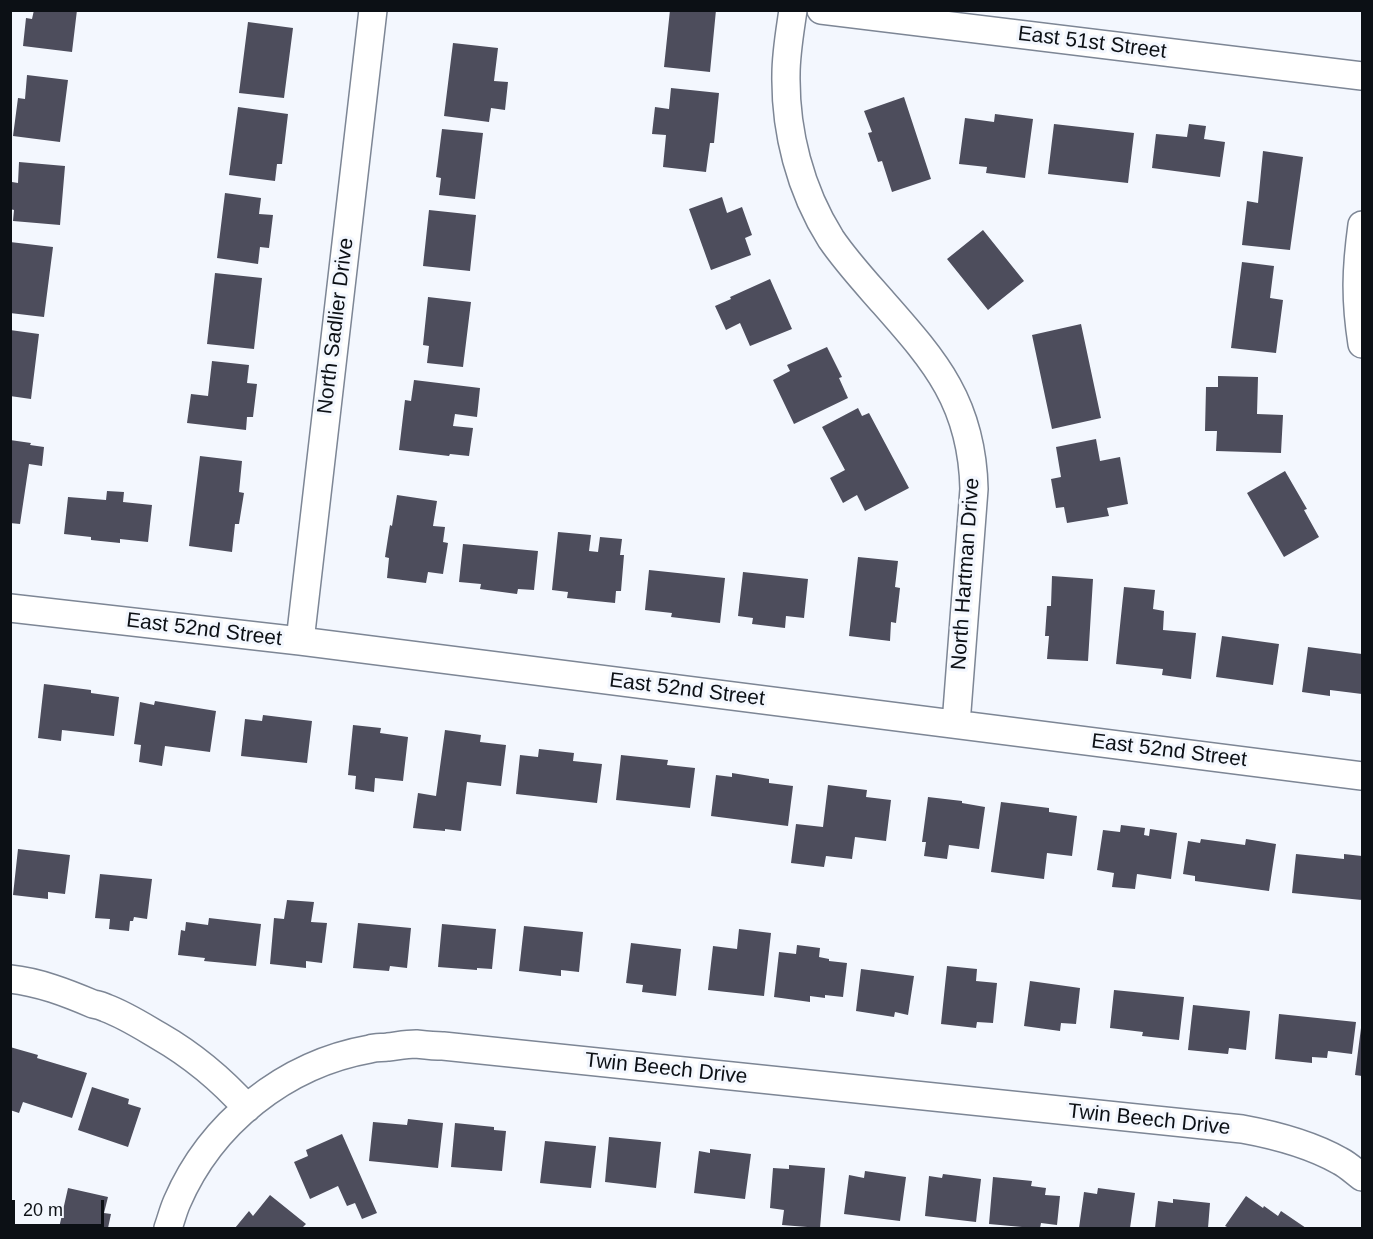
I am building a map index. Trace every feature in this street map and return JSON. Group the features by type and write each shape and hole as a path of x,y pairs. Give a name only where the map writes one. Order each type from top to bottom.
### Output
{"street":[{"name":"North Sadlier Drive","path":"300,641 373,10"},
{"name":"North Hartman Drive","path":"793,10 786,74 788,118 793,147 806,188 832,240 849,263 923,348 941,373 962,413 966,428 973,459 974,489 956,724"},
{"name":"East 51st Street","path":"821,10 1362,76"},
{"path":"1362,225 1356,287 1362,344"},
{"name":"East 52nd Street","path":"10,608 300,641 1362,776"},
{"path":"10,979 25,980 80,998 146,1027 205,1067 247,1108 225,1128 206,1151 177,1203 168,1228"},
{"name":"Twin Beech Drive","path":"247,1108 293,1075 345,1054 401,1045 443,1046 1242,1129 1286,1138 1313,1148 1340,1161 1362,1177"}],"building":[{"path":"34,10 77,10 72,52 23,46 26,18 32,19"},
{"path":"670,10 716,10 710,72 664,67"},
{"path":"248,22 293,28 284,98 239,93"},
{"path":"453,43 498,48 494,81 508,82 505,110 491,108 489,122 444,116"},
{"path":"27,75 68,80 60,142 13,136 18,98 25,99"},
{"path":"671,88 719,93 714,143 710,143 706,172 663,167 666,135 652,134 655,107 669,109"},
{"path":"904,97 931,179 892,192 882,161 878,162 868,133 872,132 864,111"},
{"path":"238,107 288,114 282,164 277,164 275,181 229,175"},
{"path":"995,114 1033,119 1025,178 986,173 987,167 959,164 965,118 994,122"},
{"path":"1054,124 1134,133 1128,183 1048,174"},
{"path":"1189,124 1206,126 1204,139 1225,142 1220,177 1152,168 1156,134 1187,137"},
{"path":"442,129 483,133 475,199 439,195 441,178 436,177"},
{"path":"1263,151 1303,157 1290,250 1242,245 1247,201 1258,203"},
{"path":"19,162 65,166 60,225 13,221 14,210 10,209 12,182 18,183"},
{"path":"225,193 261,198 259,214 273,215 269,248 260,247 258,264 217,258"},
{"path":"722,197 727,213 742,207 752,235 745,238 751,255 711,270 689,209"},
{"path":"429,210 476,215 470,271 423,266"},
{"path":"983,230 1024,281 988,310 947,259"},
{"path":"10,242 53,247 44,317 10,313"},
{"path":"1242,262 1274,266 1270,298 1283,300 1276,353 1231,348"},
{"path":"215,273 262,278 254,349 207,344"},
{"path":"770,279 792,329 750,346 740,323 726,330 715,306"},
{"path":"428,297 471,302 463,367 427,363 429,346 423,345"},
{"path":"1081,324 1101,418 1052,429 1032,335"},
{"path":"10,330 39,334 31,399 10,396"},
{"path":"827,347 842,377 839,378 848,398 794,424 773,380 790,371 787,365"},
{"path":"212,361 249,365 247,383 257,384 253,417 247,417 246,430 187,423 191,394 208,396"},
{"path":"1218,376 1258,377 1257,414 1283,415 1281,453 1216,451 1217,431 1205,431 1206,387 1218,387"},
{"path":"414,380 480,388 477,417 455,414 453,426 473,428 469,456 399,450 405,400 411,401"},
{"path":"858,408 862,416 869,413 909,488 865,511 857,495 843,503 830,478 845,470 822,427"},
{"path":"1096,439 1100,461 1120,457 1128,504 1107,508 1109,516 1067,523 1064,507 1056,508 1051,479 1061,477 1056,447"},
{"path":"10,440 44,447 42,466 29,464 20,524 10,523"},
{"path":"200,456 242,461 239,492 244,493 239,524 235,524 232,552 189,546"},
{"path":"1285,471 1307,509 1304,510 1319,537 1284,557 1247,493"},
{"path":"107,491 124,492 123,502 152,505 148,542 120,539 120,543 64,534 68,497 106,500"},
{"path":"397,495 437,501 433,526 445,527 443,542 448,543 443,574 428,572 426,583 387,578 389,558 385,557"},
{"path":"558,532 591,535 589,551 598,552 600,537 622,539 620,555 624,555 621,591 616,591 615,603 567,598 568,592 552,590"},
{"path":"463,544 538,551 534,590 518,589 517,594 480,589 481,584 459,582"},
{"path":"858,557 898,561 895,587 900,588 896,623 891,622 890,641 849,636"},
{"path":"649,570 725,578 720,623 671,617 672,613 645,610"},
{"path":"743,572 808,579 804,618 786,616 785,628 752,624 753,618 738,616"},
{"path":"1052,576 1093,579 1088,661 1047,659 1049,636 1045,636 1047,606 1051,606"},
{"path":"1124,587 1155,590 1153,609 1164,611 1163,630 1196,633 1191,679 1162,675 1163,669 1116,664"},
{"path":"1222,636 1279,644 1273,685 1216,677"},
{"path":"1308,647 1362,654 1362,694 1330,690 1330,696 1302,692"},
{"path":"44,684 91,690 91,693 119,697 114,736 62,730 61,741 38,738"},
{"path":"155,701 216,711 210,752 165,746 162,766 139,762 141,745 134,744 140,702 154,705"},
{"path":"263,715 312,721 307,763 241,756 245,719 262,721"},
{"path":"353,725 381,728 380,733 408,737 403,781 375,778 374,792 355,789 356,776 348,775"},
{"path":"445,730 481,735 480,742 506,745 501,786 467,782 461,831 413,828 418,793 436,796"},
{"path":"539,749 574,753 573,761 602,764 597,803 516,794 520,755 538,757"},
{"path":"621,755 668,760 667,765 695,768 690,808 616,800"},
{"path":"732,773 769,779 769,783 793,786 788,826 711,816 716,775 732,777"},
{"path":"828,785 867,790 866,797 891,800 886,841 855,837 852,859 826,856 824,867 791,863 796,824 823,827"},
{"path":"928,797 962,801 962,803 985,807 979,849 949,845 947,859 924,856 926,842 922,842"},
{"path":"1001,802 1049,808 1049,812 1077,816 1072,856 1047,853 1044,879 991,872"},
{"path":"1121,825 1145,828 1144,835 1149,836 1150,829 1177,833 1171,879 1137,874 1135,889 1112,887 1114,873 1097,870 1103,830 1120,832"},
{"path":"1201,839 1245,845 1246,839 1276,844 1269,891 1195,881 1195,876 1183,874 1188,841 1200,843"},
{"path":"18,849 70,855 65,894 48,892 48,899 13,895"},
{"path":"1296,854 1344,859 1344,854 1362,856 1362,900 1292,893"},
{"path":"100,874 152,879 147,919 134,917 133,921 130,921 129,931 109,929 110,919 95,918"},
{"path":"287,900 314,902 311,922 327,923 322,963 306,961 306,968 270,964 274,918 284,919"},
{"path":"209,918 261,924 256,966 204,961 205,958 178,955 181,930 185,931 186,922 208,925"},
{"path":"358,923 411,928 407,968 390,966 389,971 353,968"},
{"path":"442,924 496,929 492,969 438,967"},
{"path":"524,926 583,932 579,972 561,970 561,976 519,971"},
{"path":"739,929 771,933 764,996 708,990 713,946 737,949"},
{"path":"631,943 681,949 676,996 642,992 643,985 626,983"},
{"path":"797,945 820,948 819,957 829,959 829,961 847,963 843,997 810,996 810,1002 774,997 779,952 796,954"},
{"path":"947,966 977,969 976,981 997,983 993,1023 977,1022 976,1028 941,1024"},
{"path":"861,969 914,976 908,1015 895,1012 894,1017 856,1011"},
{"path":"1030,981 1080,988 1076,1024 1061,1023 1060,1031 1024,1026"},
{"path":"1114,990 1184,997 1179,1040 1142,1036 1143,1032 1110,1028"},
{"path":"1193,1005 1250,1011 1246,1050 1229,1048 1228,1054 1188,1050"},
{"path":"1279,1014 1356,1022 1352,1054 1328,1051 1327,1058 1312,1057 1312,1063 1275,1059"},
{"path":"1362,1028 1362,1076 1355,1075"},
{"path":"10,1047 87,1073 72,1118 23,1102 19,1113 10,1110"},
{"path":"92,1087 129,1099 128,1104 141,1108 128,1147 78,1130"},
{"path":"408,1119 443,1123 438,1168 369,1161 373,1122 407,1125"},
{"path":"455,1123 494,1127 494,1130 506,1131 502,1171 451,1167"},
{"path":"342,1134 377,1213 362,1219 355,1203 347,1206 338,1186 310,1199 294,1162 308,1156 306,1150"},
{"path":"609,1137 661,1142 656,1188 605,1182"},
{"path":"545,1141 596,1146 591,1188 540,1183"},
{"path":"710,1149 751,1154 745,1199 694,1193 699,1151 710,1153"},
{"path":"789,1165 825,1168 820,1228 782,1225 784,1210 770,1208 773,1168 789,1169"},
{"path":"865,1171 906,1177 900,1221 844,1214 849,1175 864,1178"},
{"path":"943,1174 981,1179 976,1222 925,1216 929,1176 942,1178"},
{"path":"993,1177 1032,1181 1031,1186 1046,1188 1045,1195 1060,1196 1057,1225 1041,1223 1040,1228 1033,1228 989,1224"},
{"path":"68,1188 108,1197 104,1213 111,1214 108,1228 59,1228"},
{"path":"1098,1188 1135,1193 1130,1228 1079,1228 1084,1192 1097,1194"},
{"path":"270,1195 306,1224 302,1228 235,1228 249,1211 253,1216"},
{"path":"1246,1196 1278,1216 1281,1211 1306,1228 1229,1228 1225,1226"},
{"path":"1173,1199 1210,1203 1208,1228 1155,1228 1158,1201 1173,1203"}]}
